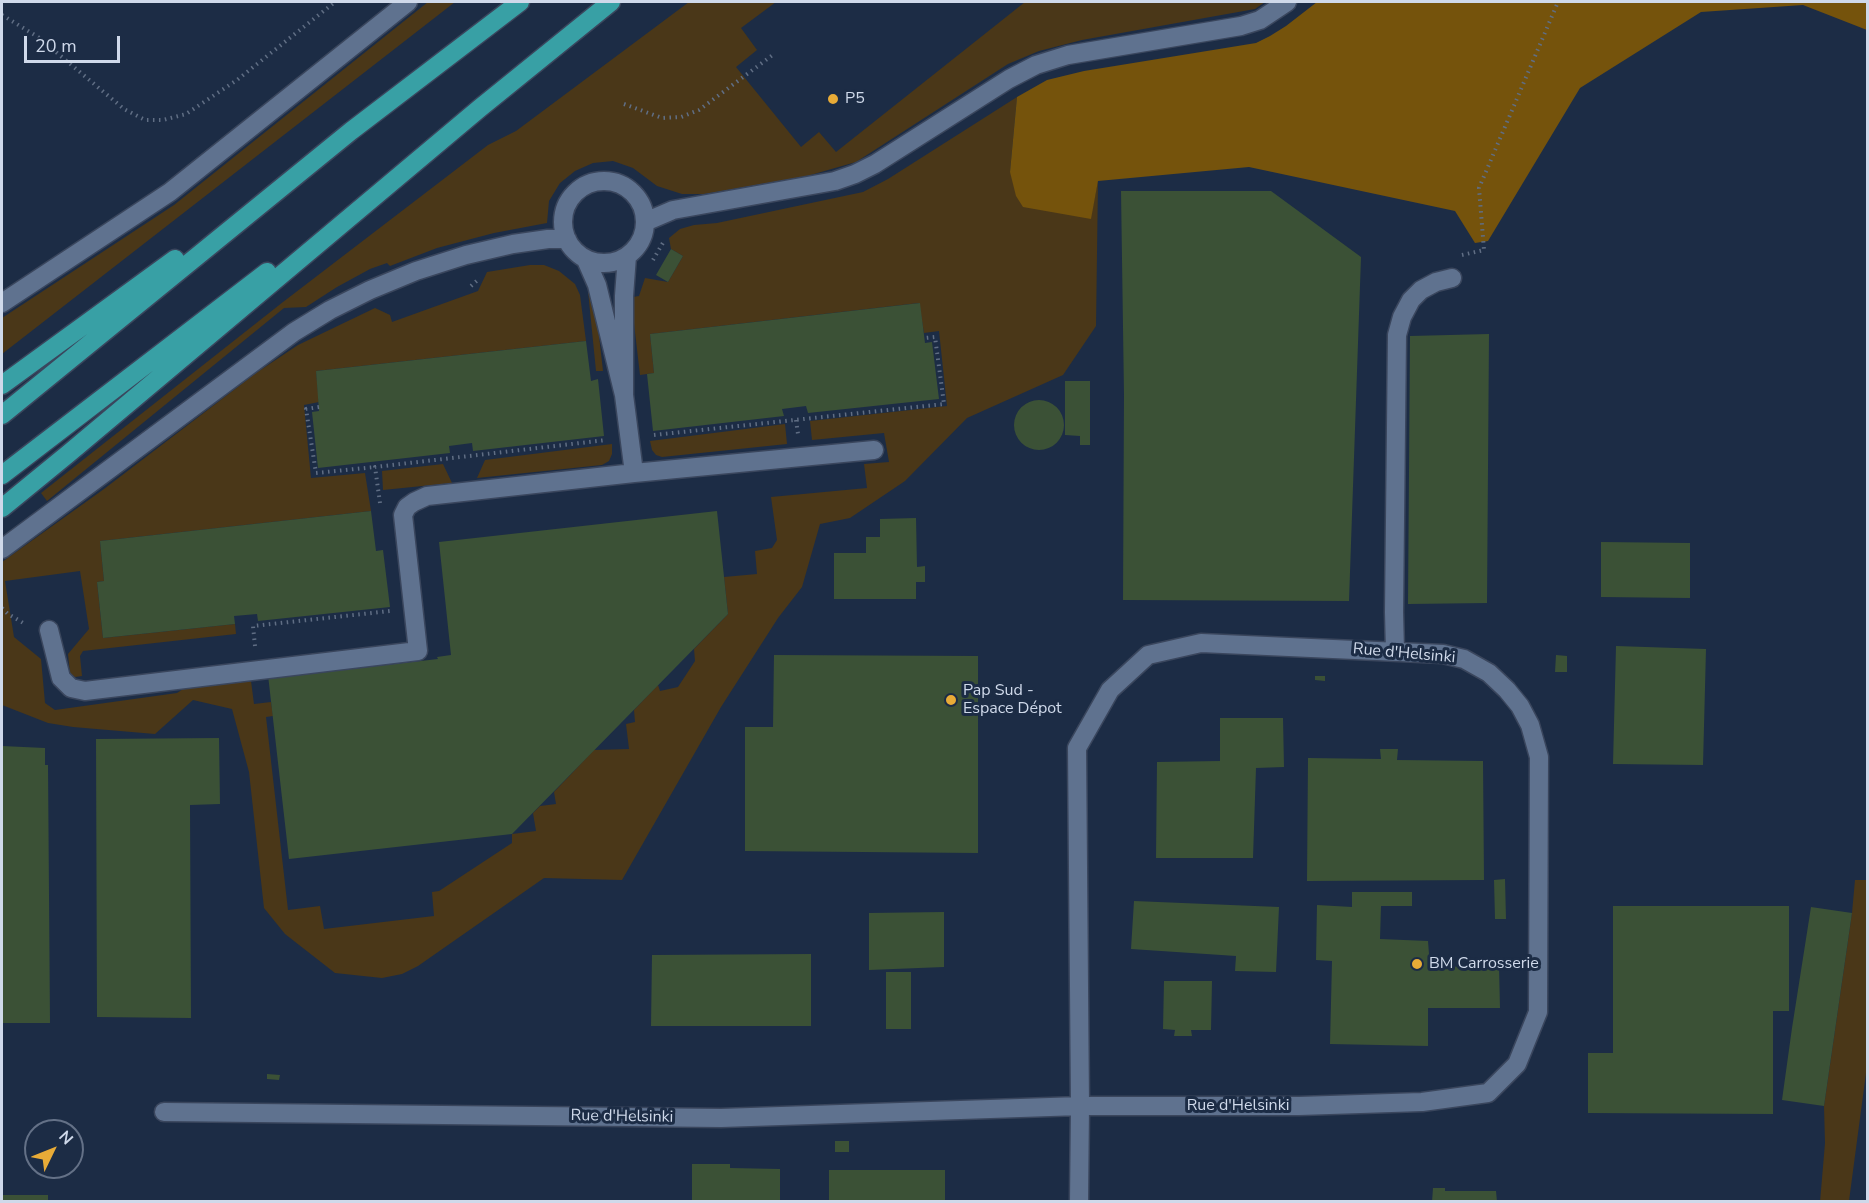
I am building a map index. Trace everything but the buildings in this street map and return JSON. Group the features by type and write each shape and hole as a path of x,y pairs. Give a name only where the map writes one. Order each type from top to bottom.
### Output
{"highway":[{"path":"2,386 351,131 520,2"},
{"path":"2,508 480,108 611,2"},
{"path":"2,476 480,108"},
{"path":"2,415 351,131"}],"street":[{"path":"2,303 170,192 408,2"},
{"path":"645,222 659,214 679,208 835,181 875,164 1008,79 1036,65 1068,55 1241,27 1260,20 1287,2"},
{"path":"586,260 600,263 615,262 627,256 638,246 643,235 645,222 643,209 637,197 616,183 603,181 590,183 579,190 570,199 564,212 563,226 567,239 575,251 586,260 597,285 624,395 634,473"},
{"path":"2,549 294,332 330,310 416,271 466,255 513,244 567,239"},
{"path":"624,395 624,296 627,256"},
{"path":"1395,651 1397,335 1401,317 1416,295 1436,282 1452,278"},
{"path":"49,630 61,678 70,688 85,691 418,651 404,515 407,507 427,496 874,450"},
{"name":"Rue d'Helsinki","path":"164,1112 721,1118 1080,1106 1299,1106 1422,1102 1488,1093 1517,1064 1538,1012 1539,757 1530,725 1520,706 1489,673 1464,659 1443,654 1201,643 1148,656 1110,690 1077,748 1080,1106 1079,1202"}],"path":[{"path":"2,15 38,37 124,109 146,120 163,120 186,114 237,80 335,2"},
{"path":"1484,250 1479,188 1558,2"},
{"path":"624,104 662,118 681,117 699,110 774,54"},
{"path":"471,286 483,273"},
{"path":"650,435 944,404 935,337 925,338"},
{"path":"319,408 306,409 316,473 608,440 606,429"},
{"path":"375,467 381,511"},
{"path":"257,670 253,626 394,611"}],"shaded area":[{"path":"428,2 455,2 2,354 2,318 174,205"},
{"path":"689,2 776,2 741,28 757,50 736,67 801,147 819,132 836,152 1025,2 1265,2 1255,9 1082,40 1039,51 1008,64 856,162 807,176 704,194 682,194 657,186 633,168 613,161 593,163 575,171 560,183 549,201 547,223 494,233 437,248 390,266 387,263 370,269 306,307 284,308 47,501 41,493 283,302 488,145 516,131"},
{"path":"1317,2 1867,2 1867,30 1803,5 1701,12 1580,88 1488,241 1475,243 1455,211 1249,167 1098,181 1091,219 1023,207 1016,196 1010,172 1017,97 1047,80 1084,71 1256,43 1286,26"},
{"path":"1017,97 1010,172 1091,215 1098,181 1096,326 1063,375 967,418 905,481 850,518 820,524 802,587 778,618 721,707 622,880 544,878 418,966 402,974 382,978 335,973 285,934 264,908 249,772 232,709 193,700 155,734 48,723 2,705 2,562 104,489 256,373 298,345 375,308 390,315 392,322 478,291 487,272 530,265 544,265 559,271 575,284 580,295 586,341 316,371 319,402 304,405 311,478 365,473 371,511 100,541 104,581 97,582 103,638 235,624 236,634 83,651 80,656 82,676 75,677 70,673 68,654 89,629 80,571 5,581 14,637 41,659 45,703 55,710 177,693 189,685 251,681 254,704 271,702 273,716 266,717 288,910 320,906 324,929 434,916 432,892 439,891 512,843 512,834 536,831 533,813 540,806 556,804 554,792 594,750 629,749 626,724 635,722 634,710 658,685 660,691 678,687 695,661 694,649 728,614 724,577 757,574 755,551 772,548 777,540 771,497 867,488 864,464 889,462 884,433 812,440 810,421 947,406 939,331 924,333 919,303 650,334 654,373 640,375 633,297 639,296 645,278 668,282 683,256 671,249 669,238 680,229 694,225 717,223 863,192 888,179"},
{"path":"588,291 596,309 603,371 596,371"},
{"path":"785,424 787,444 662,457 656,455 652,450 650,441"},
{"path":"612,444 609,461 602,465 477,478 485,460"},
{"path":"443,464 452,483 383,490 382,471"},
{"path":"1855,880 1867,880 1868,1058 1849,1201 1820,1202 1825,1143 1824,1106"}],"place":[{"name":"P5","path":"833,99"},
{"name":"Pap Sud - Espace Dépot","path":"951,700"},
{"name":"BM Carrosserie","path":"1417,964"}]}
